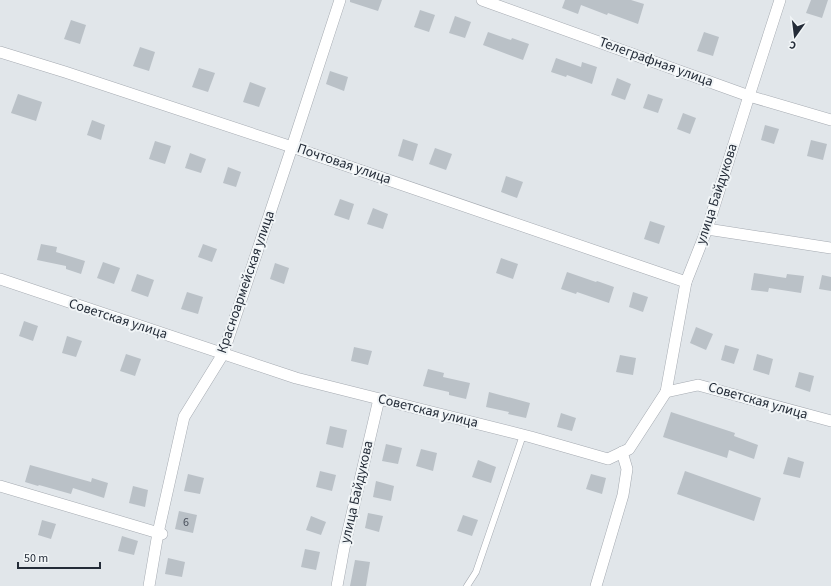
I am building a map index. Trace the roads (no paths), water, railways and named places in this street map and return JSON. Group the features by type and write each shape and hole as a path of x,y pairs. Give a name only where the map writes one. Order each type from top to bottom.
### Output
{"street":[{"name":"Красноармейская улица","path":"149,586 184,417 223,354 340,0"},
{"name":"Телеграфная улица","path":"482,0 749,96 831,120"},
{"name":"улица Байдукова","path":"666,392 686,282 707,229 780,0"},
{"name":"Почтовая улица","path":"0,52 292,147 686,282"},
{"path":"707,229 831,248"},
{"name":"Советская улица","path":"0,280 296,378 523,435 608,459 628,449 666,392 698,384 831,422"},
{"name":"улица Байдукова","path":"337,586 344,548 378,399"},
{"path":"596,586 623,495 628,469 622,452"},
{"path":"0,486 160,533"}],"lane":[{"path":"467,586 476,572 523,435"}]}
